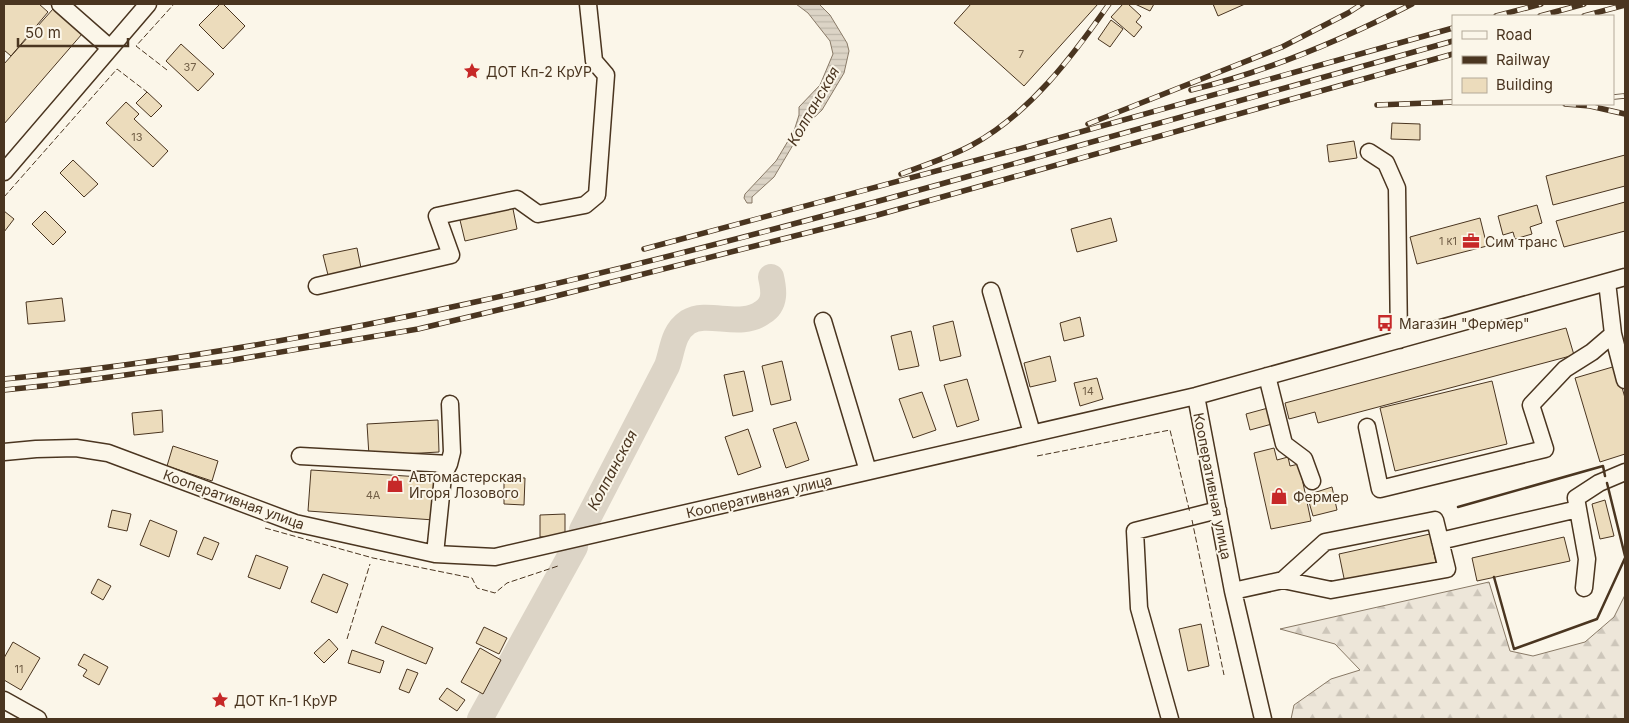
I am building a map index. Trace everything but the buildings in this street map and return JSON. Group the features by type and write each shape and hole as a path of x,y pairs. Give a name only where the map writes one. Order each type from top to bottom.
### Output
{"street":[{"path":"60,4 110,48"},
{"path":"4,172 148,4"},
{"path":"316,286 451,255 437,216 517,199 538,214 585,205 597,195 606,75 594,60 588,4"},
{"path":"1369,152 1386,163 1397,188 1399,340"},
{"path":"1196,396 1625,277"},
{"path":"1607,282 1613,334 1625,380"},
{"path":"991,291 1032,433"},
{"path":"823,321 868,471"},
{"path":"1366,427 1380,489 1545,449 1531,405 1564,369 1592,352 1613,334"},
{"path":"1267,376 1284,444 1304,459 1312,481"},
{"name":"Кооперативная улица","path":"4,452 36,448 76,448 108,453 295,523 435,554 495,557 1196,396 1233,591 1263,719"},
{"path":"435,554 443,476 452,452 450,404"},
{"path":"300,456 449,464"},
{"path":"1584,588 1587,559 1576,498 1599,483 1625,472"},
{"path":"1440,541 1578,509"},
{"path":"1170,719 1139,608 1135,531 1218,510"},
{"path":"1233,591 1283,580 1331,590 1447,569 1435,520 1325,542 1283,580"},
{"path":"10,709 38,719"}],"green space":[{"path":"1489,582 1510,651 1533,656 1585,642 1614,617 1625,595 1625,719 1291,719 1294,705 1331,679 1360,670 1335,644 1280,629"}],"water":[{"path":"796,4 819,4 830,15 847,43 849,51 844,73 822,110 803,128 774,177 752,197 752,203 747,203 744,198 745,194 776,161 794,131 799,115 799,107 820,85 833,54 830,41 808,13"}],"waterway":[{"name":"Колпанская","path":"582,530 667,366 679,331 688,322 696,319 745,319 763,312 772,301 771,277"},
{"name":"Колпанская","path":"480,719 575,547"}],"railway":[{"path":"901,174 937,161 972,145 1013,117 1065,63 1109,4"},
{"path":"1088,124 1282,47 1362,4"},
{"path":"1191,90 1277,64 1332,42 1412,4"},
{"path":"1500,15 1541,4"},
{"path":"1544,15 1584,4"},
{"path":"1588,15 1625,5"},
{"path":"644,249 1030,146 1452,28"},
{"path":"4,379 123,365 241,347 359,326 593,275 825,216 1452,41"},
{"path":"4,390 227,361 418,329 874,216 1452,54"},
{"path":"1614,97 1625,96"},
{"path":"1377,105 1452,102"},
{"path":"1578,105 1625,114"}],"fence":[{"path":"167,70 136,46 174,4"},
{"path":"4,197 117,69 147,92"},
{"path":"1037,456 1170,430 1190,513"},
{"path":"1192,520 1224,675"},
{"path":"265,528 373,558 472,578 477,588 495,593 507,583 558,566"},
{"path":"347,639 370,564"}],"wall":[{"path":"1458,507 1603,466 1605,476"},
{"path":"1607,483 1625,556"},
{"path":"1494,577 1514,649 1597,619 1625,558"}],"place":[{"name":"ДОТ Кп-2 КрУР","path":"472,71"},
{"name":"Сим транс","path":"1471,241"},
{"name":"Магазин \"Фермер\"","path":"1385,323"},
{"name":"Автомастерская Игоря Лозового","path":"395,484"},
{"name":"Фермер","path":"1279,496"},
{"name":"ДОТ Кп-1 КрУР","path":"220,700"}]}
